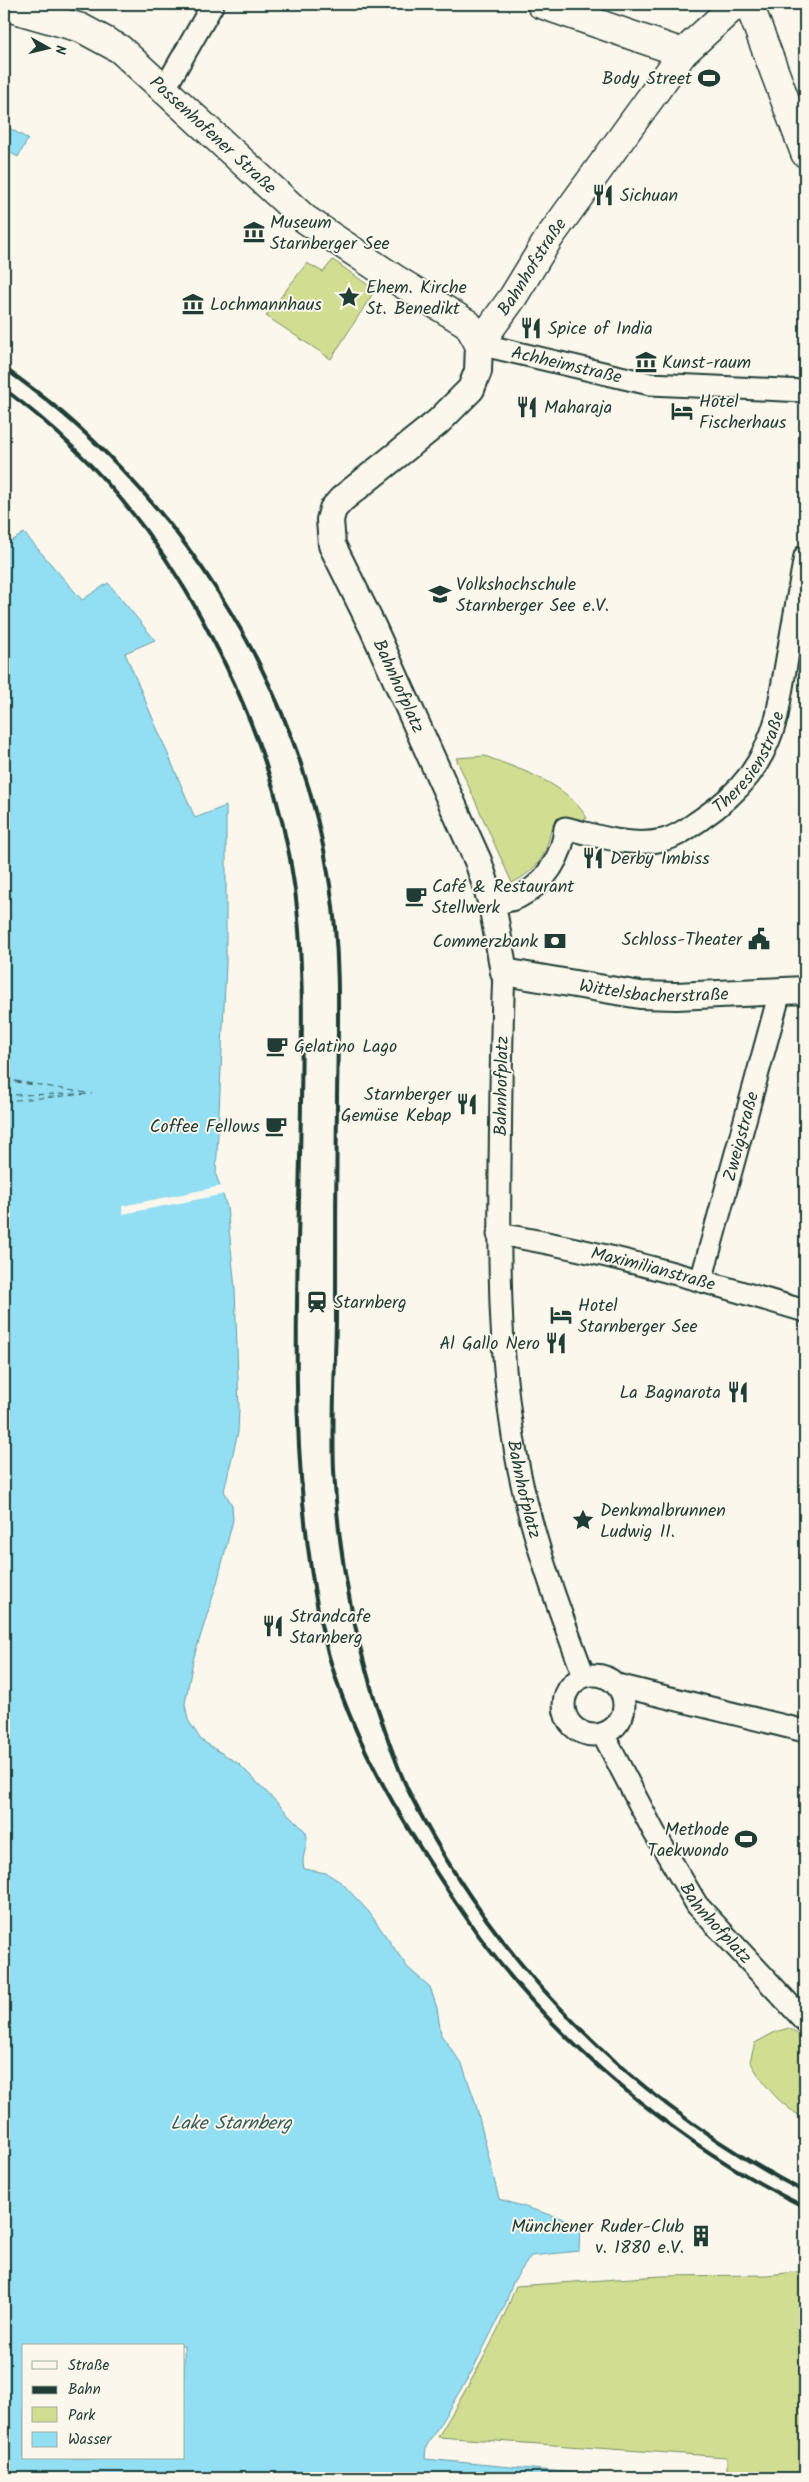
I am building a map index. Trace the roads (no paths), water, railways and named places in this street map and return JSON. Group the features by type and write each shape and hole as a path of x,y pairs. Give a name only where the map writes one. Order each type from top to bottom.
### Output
{"main road":[{"path":"541,4 683,53"},
{"name":"Bahnhofstraße","path":"479,344 513,297 549,238 683,53 736,4"},
{"path":"749,4 805,153"},
{"name":"Possenhofener Straße","path":"4,6 81,28 120,49 165,88 305,219 387,274 468,324 479,344"}],"street":[{"path":"165,88 213,4"},
{"name":"Achheimstraße","path":"479,344 650,384 805,391"},
{"name":"Bahnhofplatz","path":"479,344 478,371 471,389 438,422 342,499 333,509 330,520 332,545 474,852 492,904 504,972 500,1065 498,1234 500,1290 509,1408 519,1469 545,1574 584,1676"},
{"name":"Theresienstraße","path":"492,904 518,898 539,884 559,855 564,841 565,828 620,841 662,840 680,834 706,816 732,795 753,772 771,738 778,716 805,556"},
{"name":"Wittelsbacherstraße","path":"504,972 640,995 676,996 805,990"},
{"name":"Zweigstraße","path":"701,1280 780,992"},
{"name":"Maximilianstraße","path":"498,1234 553,1243 701,1280 805,1311"},
{"path":"617,1685 624,1703 623,1713 619,1722 603,1734 582,1733 567,1719 564,1709 566,1694 574,1681 584,1676 602,1675 617,1685 805,1731"},
{"name":"Bahnhofplatz","path":"603,1734 654,1832 697,1905 805,2021"}],"water":[{"path":"4,125 28,139 18,157 4,149"},
{"name":"Lake Starnberg","path":"24,533 82,600 108,583 155,640 125,653 195,818 226,806 226,964 216,1175 227,1207 235,1289 239,1409 238,1432 224,1491 232,1505 233,1520 217,1583 193,1660 185,1704 188,1720 201,1740 239,1764 306,1832 307,1841 303,1859 304,1869 326,1873 342,1883 369,1912 408,1968 430,1987 437,2008 441,2035 462,2064 475,2101 499,2199 580,2224 579,2251 531,2256 513,2282 505,2305 472,2371 426,2447 425,2459 596,2475 596,2478 4,2478 4,546"}],"railway":[{"path":"4,368 65,415 122,469 173,529 219,594 258,662 290,734 315,809 334,911 337,964 336,1321 333,1433 336,1501 343,1561 361,1651 378,1710 408,1790 443,1853 482,1913 526,1970 575,2023 627,2072 683,2116 742,2157 805,2192"},
{"path":"4,389 63,438 91,465 140,524 184,587 220,653 249,718 282,819 298,916 302,996 297,1296 298,1426 302,1491 309,1556 320,1620 330,1660 343,1699 359,1736 397,1809 440,1879 495,1958 532,2001 572,2042 616,2082 661,2118 708,2152 805,2207"}],"place":[{"name":"Body Street","path":"709,78"},
{"name":"Sichuan","path":"603,195"},
{"name":"Museum Starnberger See","path":"254,232"},
{"name":"Ehem. Kirche St. Benedikt","path":"349,297"},
{"name":"Lochmannhaus","path":"193,304"},
{"name":"Spice of India","path":"531,328"},
{"name":"Kunst-raum","path":"646,362"},
{"name":"Maharaja","path":"527,407"},
{"name":"Hotel Fischerhaus","path":"682,411"},
{"name":"Volkshochschule Starnberger See e.V.","path":"440,594"},
{"name":"Derby Imbiss","path":"593,858"},
{"name":"Café & Restaurant Stellwerk","path":"416,896"},
{"name":"Schloss-Theater","path":"759,939"},
{"name":"Commerzbank","path":"555,941"},
{"name":"Gelatino Lago","path":"277,1046"},
{"name":"Starnberger Gemüse Kebap","path":"467,1104"},
{"name":"Coffee Fellows","path":"276,1126"},
{"name":"Starnberg","path":"317,1302"},
{"name":"Hotel Starnberger See","path":"561,1315"},
{"name":"Al Gallo Nero","path":"556,1343"},
{"name":"La Bagnarota","path":"738,1392"},
{"name":"Denkmalbrunnen Ludwig II.","path":"583,1520"},
{"name":"Strandcafe Starnberg","path":"273,1626"},
{"name":"Methode Taekwondo","path":"746,1839"},
{"name":"Münchener Ruder-Club v. 1880 e.V.","path":"701,2236"}]}
